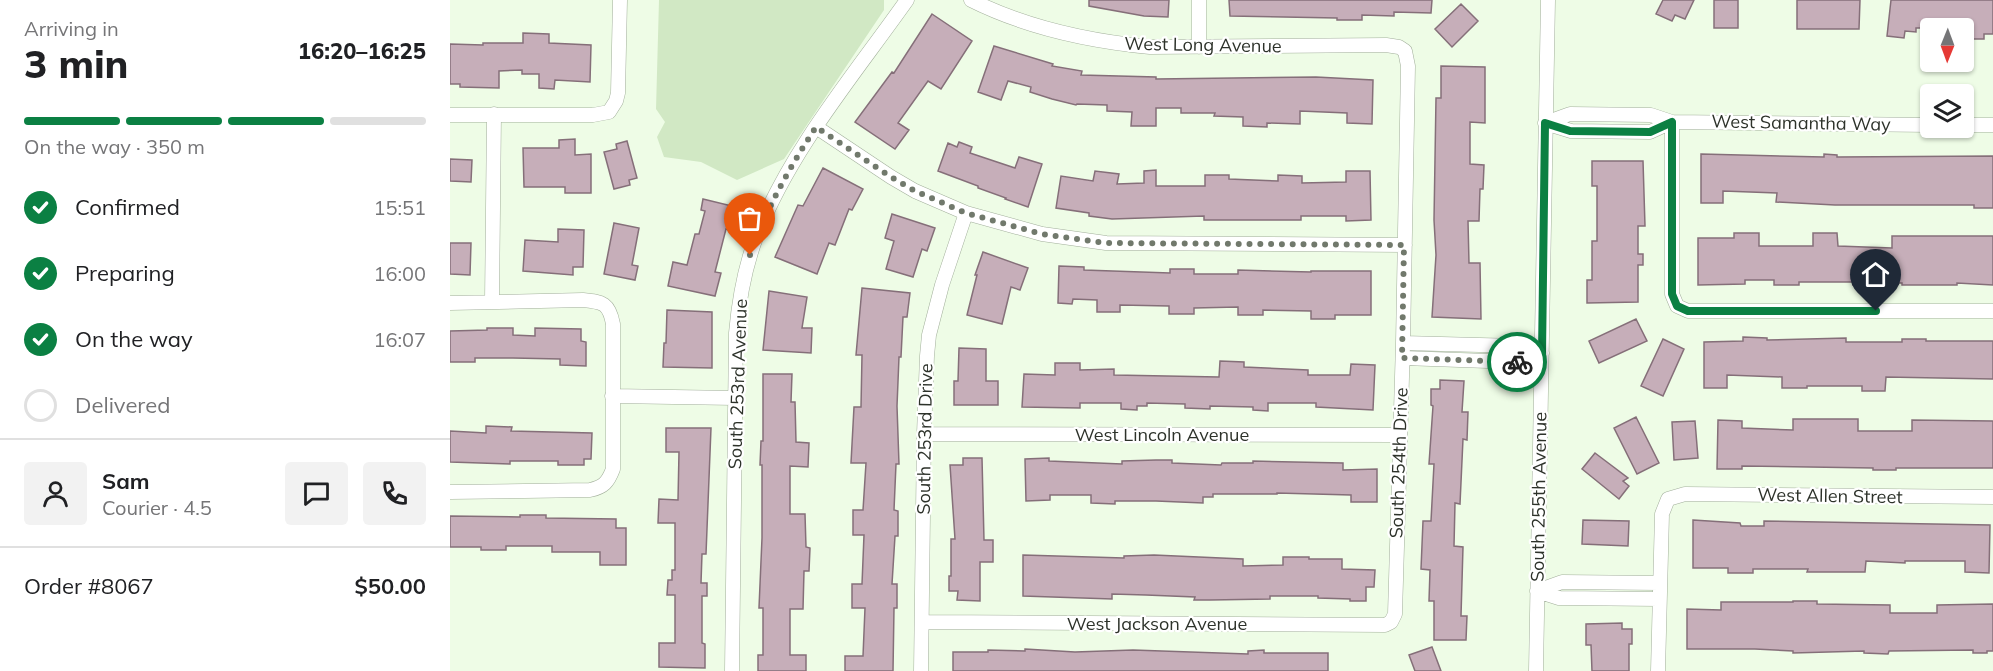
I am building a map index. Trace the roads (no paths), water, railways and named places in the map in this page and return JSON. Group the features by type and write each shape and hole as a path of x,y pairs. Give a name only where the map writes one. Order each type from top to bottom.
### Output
{"street":[{"path":"450,114 593,115 609,112 616,102 618,93 620,0"},
{"name":"South 253rd Avenue","path":"732,671 738,312 750,255 776,194 816,127 907,0"},
{"name":"West Long Avenue","path":"971,0 1007,17 1093,39 1150,47 1386,45 1399,47 1405,51"},
{"path":"1199,0 1199,47"},
{"name":"South 255th Avenue","path":"1536,671 1548,0"},
{"name":"South 254th Drive","path":"1391,622 1395,614 1403,343 1408,66 1405,51"},
{"path":"492,302 494,114"},
{"path":"1545,123 1570,131 1650,132 1672,122 1672,294 1677,306 1688,311 1993,311"},
{"name":"West Samantha Way","path":"1672,122 1920,124"},
{"path":"1974,125 1993,125"},
{"path":"816,127 915,191 966,213 1042,234 1106,243 1404,245"},
{"name":"South 253rd Drive","path":"921,671 924,434 930,335 942,285 966,213"},
{"path":"450,303 583,300 600,302 611,310 614,324 613,469 609,480 601,488 579,491 450,492"},
{"path":"1403,343 1518,346 1542,354"},
{"path":"1402,358 1516,362 1542,354"},
{"path":"612,396 735,398"},
{"name":"West Lincoln Avenue","path":"924,434 1400,435"},
{"name":"West Allen Street","path":"1659,583 1662,514 1668,499 1685,494 1993,497"},
{"path":"1537,591 1562,582 1659,583 1659,671"},
{"path":"1537,591 1559,598 1659,598"},
{"name":"West Jackson Avenue","path":"922,622 1385,626 1391,622"}]}
